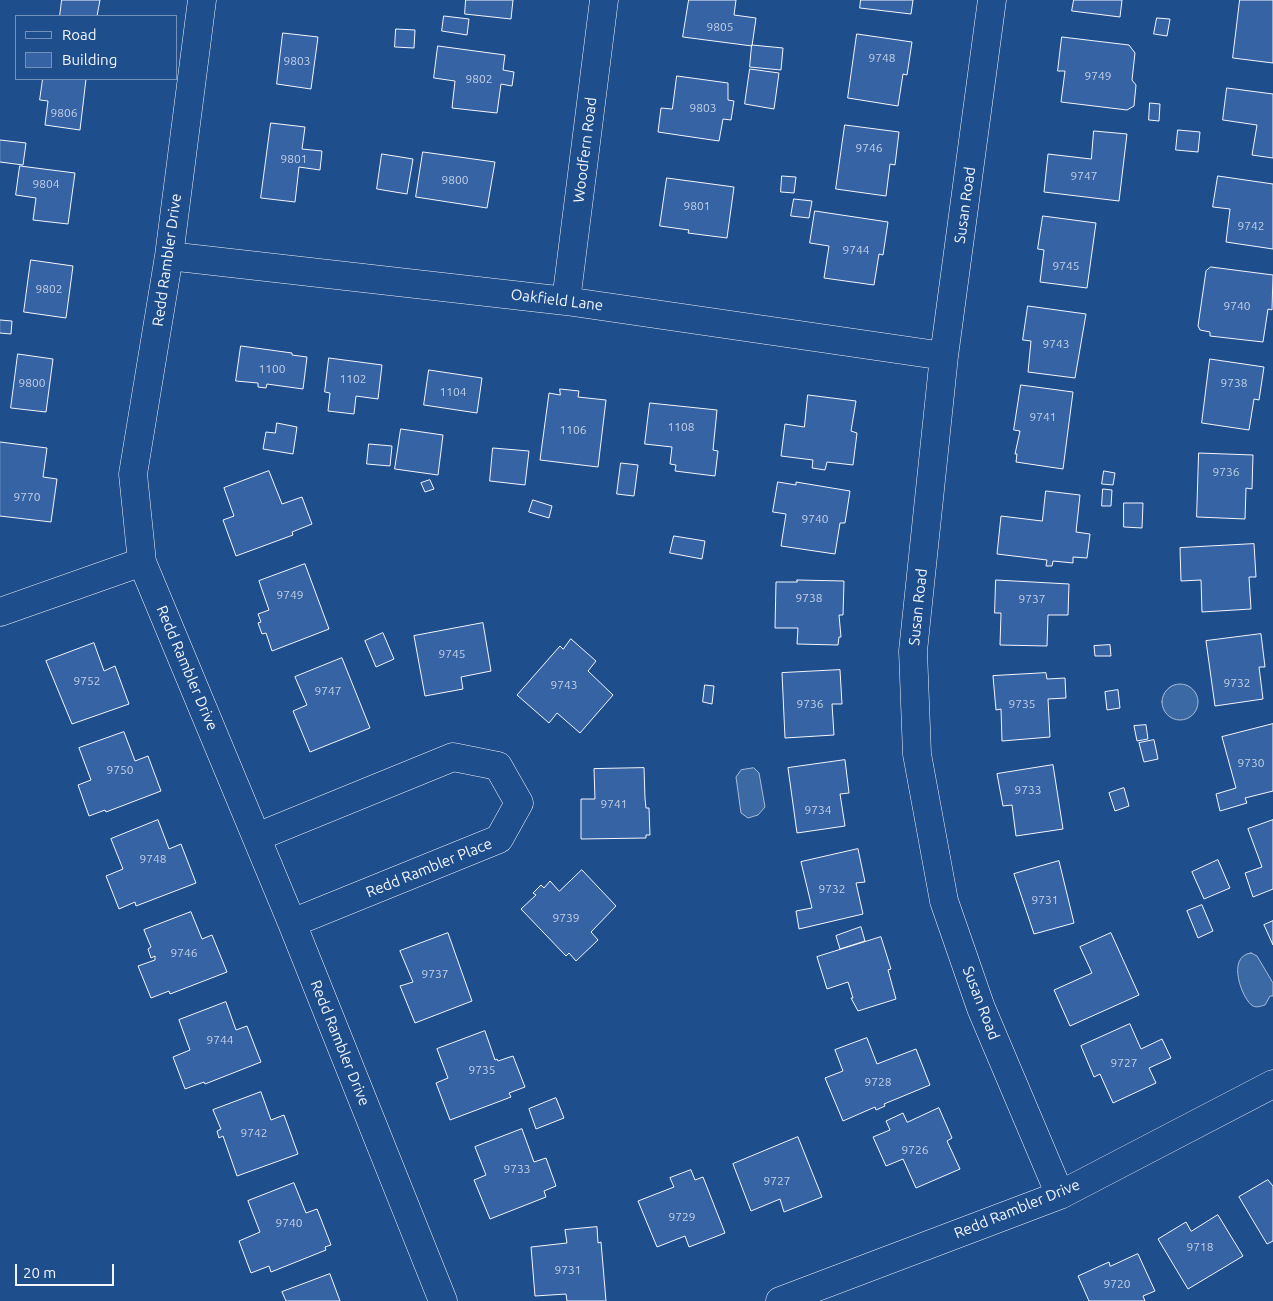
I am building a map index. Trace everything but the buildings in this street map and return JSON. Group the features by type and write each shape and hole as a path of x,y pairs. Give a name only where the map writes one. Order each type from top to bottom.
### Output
{"street":[{"name":"Redd Rambler Drive","path":"202,0 169,256 134,474 142,562 257,837 443,1301"},
{"name":"Woodfern Road","path":"566,301 604,0"},
{"name":"Susan Road","path":"992,0 944,356 913,650 917,754 944,901 981,1008 1060,1195"},
{"name":"Oakfield Lane","path":"169,256 566,301 944,356"},
{"path":"0,612 142,562"},
{"name":"Redd Rambler Place","path":"257,837 453,757 498,766 519,803 499,840 292,923"},
{"name":"Redd Rambler Drive","path":"780,1301 1060,1195 1273,1084"}],"water":[{"path":"1180,684 1192,690 1198,702 1192,714 1180,720 1168,714 1162,702 1168,690"},
{"path":"754,768 759,773 765,807 758,815 748,818 741,813 736,777 741,770"},
{"path":"1251,953 1257,956 1273,983 1273,996 1270,996 1265,1005 1259,1007 1253,1006 1249,1002 1238,979 1239,962 1243,956"}]}
